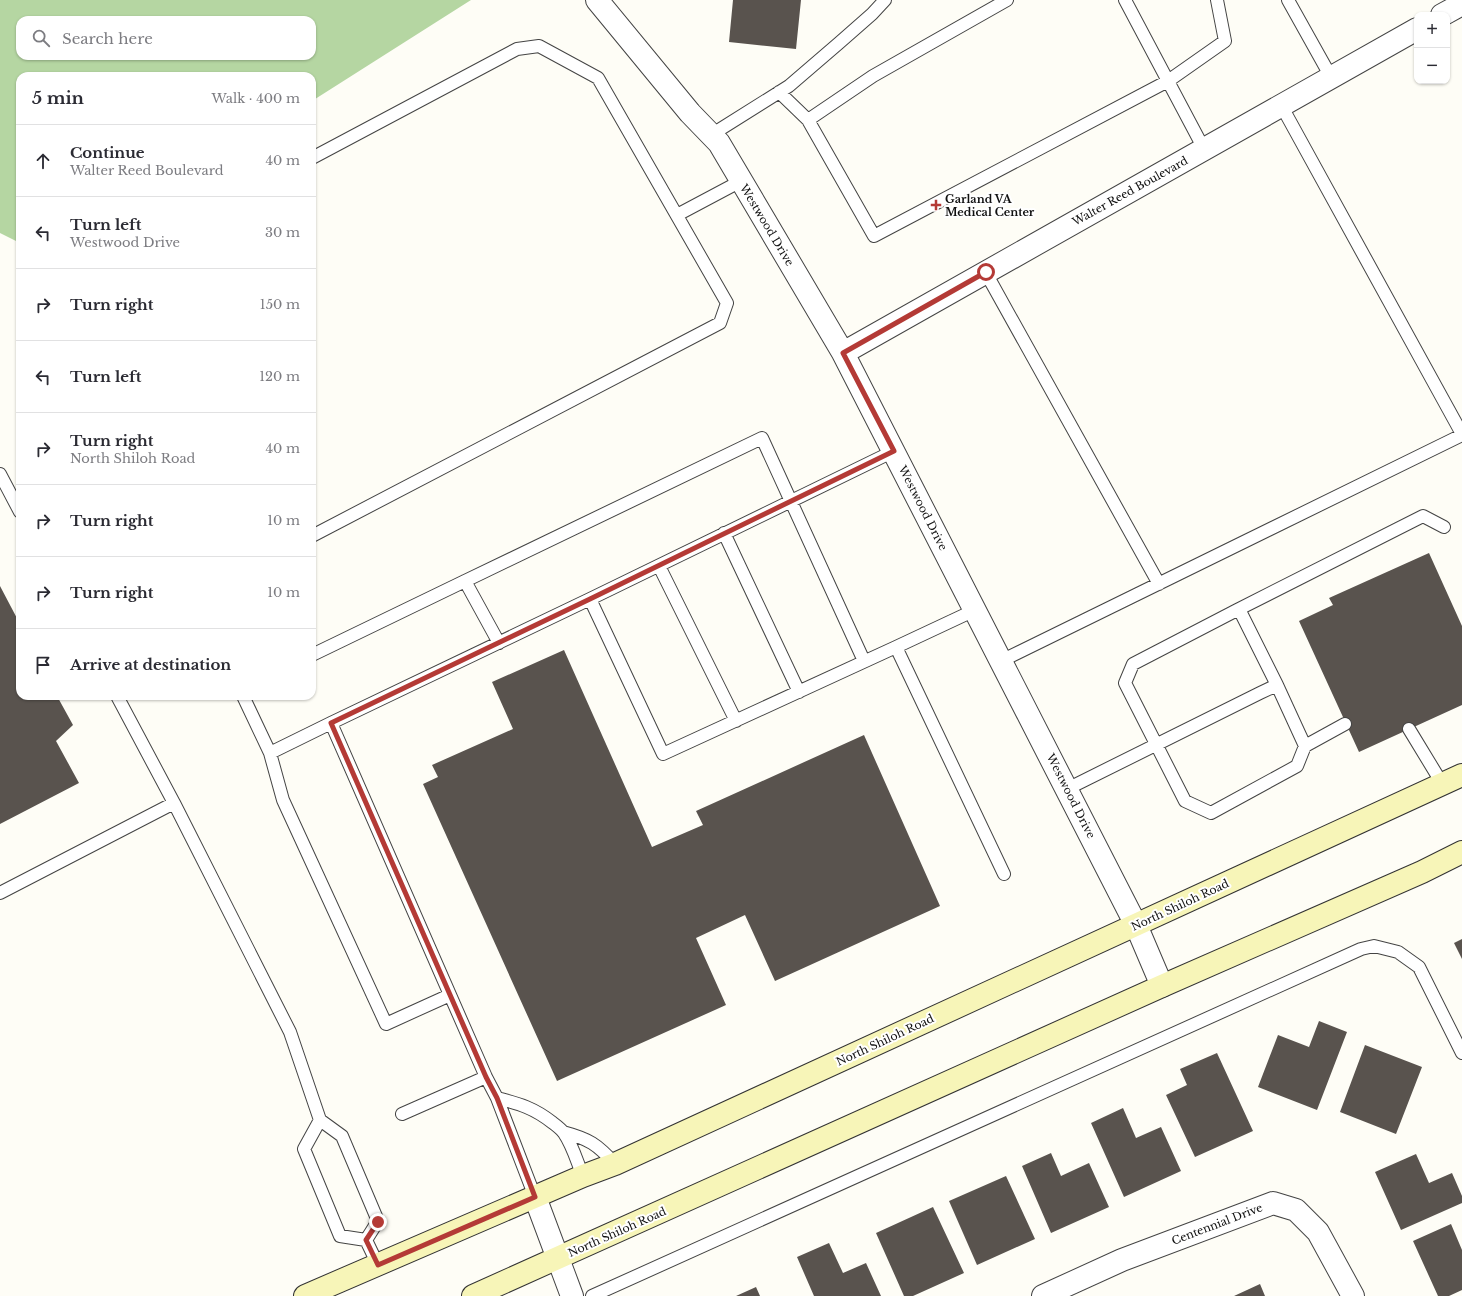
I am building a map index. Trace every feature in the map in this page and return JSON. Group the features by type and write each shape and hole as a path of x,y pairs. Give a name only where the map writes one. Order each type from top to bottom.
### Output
{"main road":[{"name":"North Shiloh Road","path":"305,1296 583,1176 615,1164 1462,775"},
{"name":"North Shiloh Road","path":"473,1296 1162,986 1422,872 1462,852"}],"street":[{"name":"Westwood Drive","path":"597,0 690,113 719,143 843,353 1136,925 1162,986"},
{"path":"1447,12 1462,4"},
{"name":"Walter Reed Boulevard","path":"843,353 1414,31"},
{"path":"535,1197 572,1296"},
{"name":"Centennial Drive","path":"1043,1296 1122,1260 1273,1203 1296,1210 1318,1232 1353,1296"}],"lane":[{"path":"711,135 789,86 839,44 885,0"},
{"path":"808,120 873,76 1007,0"},
{"path":"1125,0 1204,149"},
{"path":"779,92 808,120 874,236 1168,81 1225,41 1217,0"},
{"path":"1288,0 1331,77"},
{"path":"316,156 517,49 539,46 598,78 728,304 720,323 316,534"},
{"path":"1001,661 1462,434 1281,105"},
{"path":"677,215 741,181"},
{"path":"986,272 1159,584"},
{"path":"316,653 762,438 864,662"},
{"path":"270,753 894,451"},
{"path":"0,474 16,504"},
{"path":"1346,724 1306,746 1297,766 1211,813 1185,801 1125,683 1133,664 1423,516 1444,527"},
{"path":"724,534 799,692"},
{"path":"659,566 736,721"},
{"path":"465,581 499,643"},
{"path":"590,599 663,754 975,610"},
{"path":"1239,609 1306,746"},
{"path":"896,647 1004,874"},
{"path":"1067,789 1276,685"},
{"path":"119,700 174,803 290,1032 320,1120 342,1136 378,1222 366,1240"},
{"path":"245,700 270,753 283,800 386,1024 450,995"},
{"path":"331,723 486,1077 497,1098 535,1197"},
{"path":"1409,729 1443,784"},
{"path":"0,893 174,803"},
{"path":"592,1296 1361,949 1374,946 1398,952 1419,967 1462,1053"},
{"path":"402,1114 486,1077"},
{"path":"497,1098 526,1106 544,1116 564,1132 588,1140 601,1148 615,1164"},
{"path":"320,1120 304,1149 340,1236 366,1240"},
{"path":"564,1132 583,1176"},
{"path":"366,1240 378,1265"}],"green space":[{"path":"0,0 471,0 316,98 316,72 16,72 16,241 0,233"}],"building":[{"path":"733,0 801,0 796,49 729,42"},
{"path":"1429,553 1462,626 1462,705 1359,752 1299,621 1333,605 1329,598"},
{"path":"0,586 16,616 16,700 59,700 73,725 56,741 79,783 0,824"},
{"path":"564,650 652,847 703,825 696,811 864,735 940,906 775,981 745,915 696,938 726,1005 557,1081 423,784 438,777 432,765 513,729 492,682"},
{"path":"1462,939 1462,959 1454,943"},
{"path":"1319,1021 1347,1032 1317,1110 1258,1087 1278,1035 1309,1047"},
{"path":"1365,1045 1422,1067 1396,1134 1340,1112"},
{"path":"1217,1053 1253,1131 1195,1157 1166,1095 1187,1085 1180,1069"},
{"path":"1123,1108 1136,1138 1161,1127 1181,1171 1124,1197 1091,1123"},
{"path":"1051,1153 1061,1176 1089,1163 1109,1207 1051,1233 1022,1166"},
{"path":"1416,1154 1429,1183 1452,1173 1462,1196 1462,1203 1401,1230 1375,1172"},
{"path":"1006,1176 1035,1239 977,1265 949,1201"},
{"path":"933,1207 964,1273 913,1296 904,1296 876,1233"},
{"path":"1451,1224 1462,1250 1462,1290 1449,1296 1438,1296 1413,1241"},
{"path":"829,1243 843,1273 866,1263 881,1296 814,1296 797,1257"},
{"path":"1260,1284 1265,1296 1234,1296"},
{"path":"756,1287 760,1296 736,1296"}],"place":[{"name":"Garland VA Medical Center","path":"936,205"}],"route":[{"path":"378,1222 366,1240 378,1265 535,1197 497,1098 486,1077 331,723 894,451 843,353 986,272"}]}
